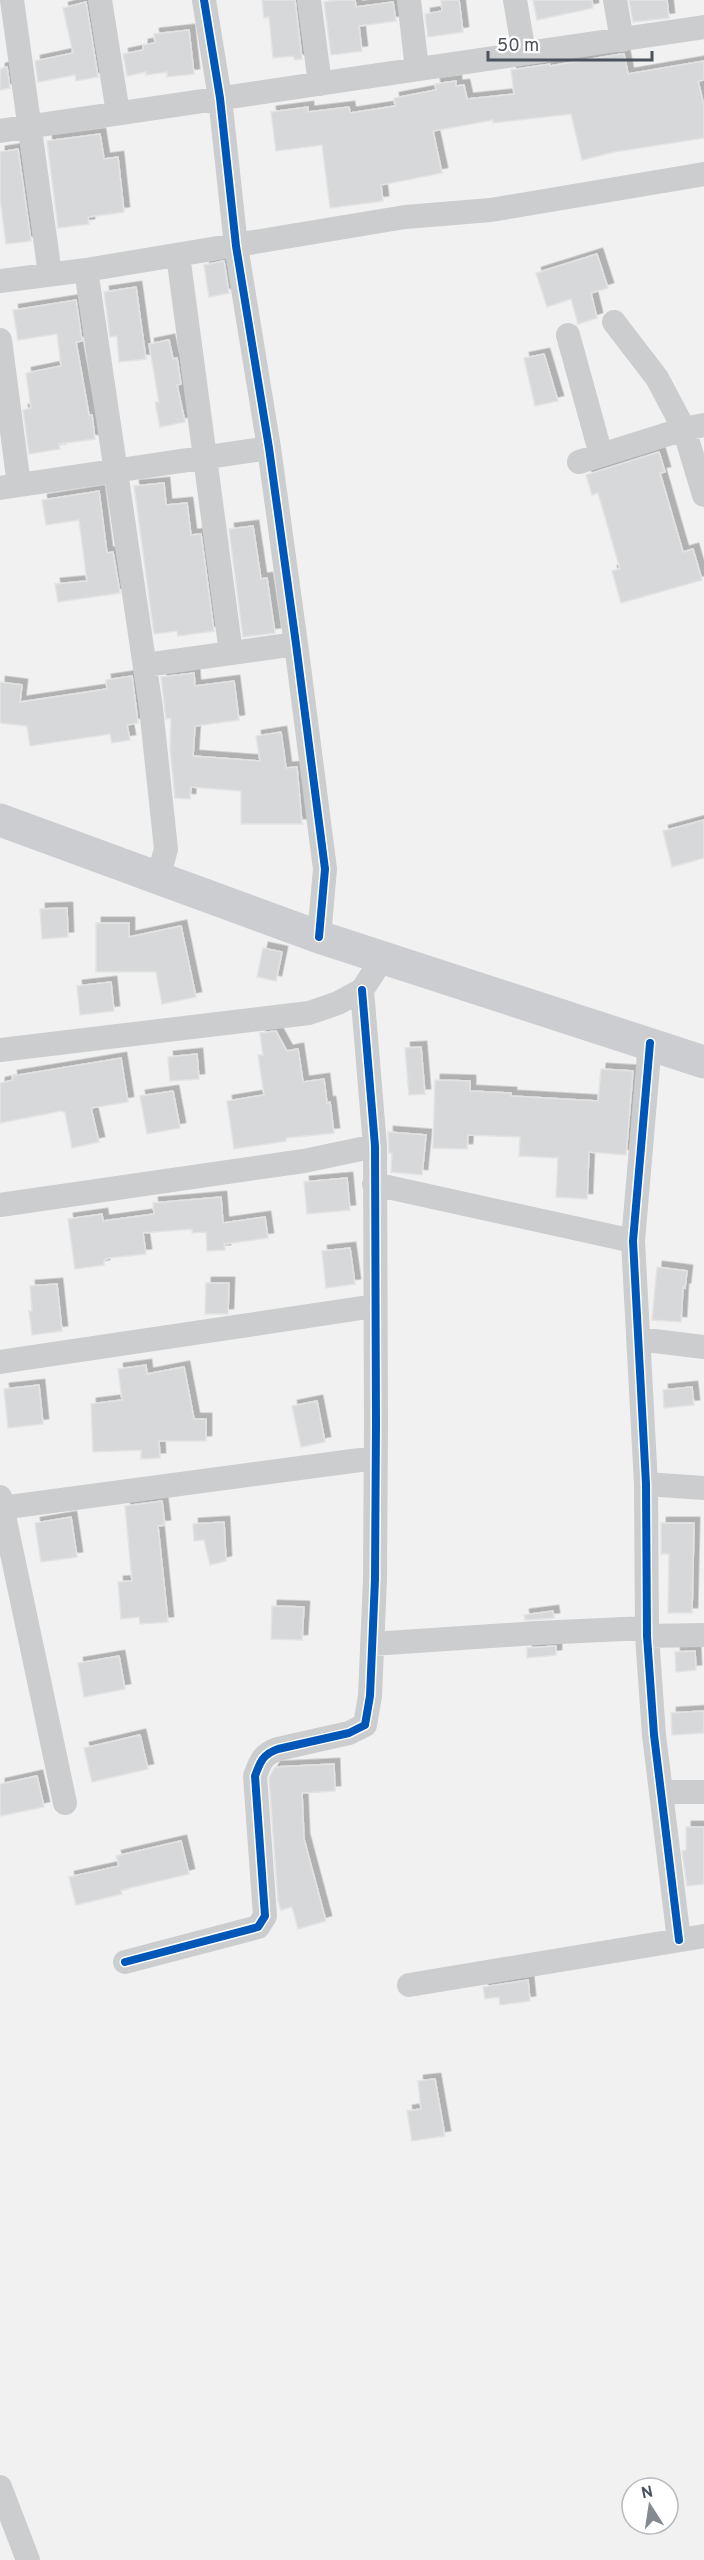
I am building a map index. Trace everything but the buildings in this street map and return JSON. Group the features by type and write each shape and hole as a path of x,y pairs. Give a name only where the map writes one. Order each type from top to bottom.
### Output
{"street":[{"path":"12,0 50,274"},
{"path":"100,0 118,113"},
{"path":"204,0 220,98 236,246 269,448 325,868 319,937"},
{"path":"309,0 320,84"},
{"path":"409,0 417,69"},
{"path":"515,0 524,53"},
{"path":"615,0 622,40"},
{"path":"0,131 704,27"},
{"path":"0,281 86,270 405,218 491,210 704,174"},
{"path":"178,255 231,653"},
{"path":"86,270 118,471 145,666 166,849 159,878"},
{"path":"614,322 694,427 704,495"},
{"path":"568,335 590,458 694,427"},
{"path":"0,340 10,486 269,448"},
{"path":"145,666 296,644"},
{"path":"0,820 319,937 704,1062"},
{"path":"0,1050 309,1013 338,1004 362,990 383,958"},
{"path":"125,1962 258,1927 265,1916 255,1776 261,1760 268,1752 349,1733 365,1725 370,1696 375,1579 375,1146 362,990"},
{"path":"650,1043 633,1242 646,1484 647,1632 661,1792 678,1940"},
{"path":"0,1205 304,1161 375,1146"},
{"path":"374,1184 633,1242"},
{"path":"0,1362 375,1306"},
{"path":"638,1339 704,1347"},
{"path":"65,1803 1,1504 375,1458"},
{"path":"646,1484 704,1488"},
{"path":"372,1644 537,1632 647,1632 704,1635"},
{"path":"661,1792 704,1792"},
{"path":"409,1985 704,1936"},
{"path":"0,2487 28,2560"}],"cycle path":[{"path":"204,0 220,98 236,246 269,448 325,869 319,937"},
{"path":"125,1962 258,1927 265,1916 255,1776 261,1763 265,1756 278,1749 349,1733 365,1725 370,1696 375,1579 375,1146 362,990"},
{"path":"650,1043 633,1241 646,1484 647,1636 654,1735 679,1940"}]}
